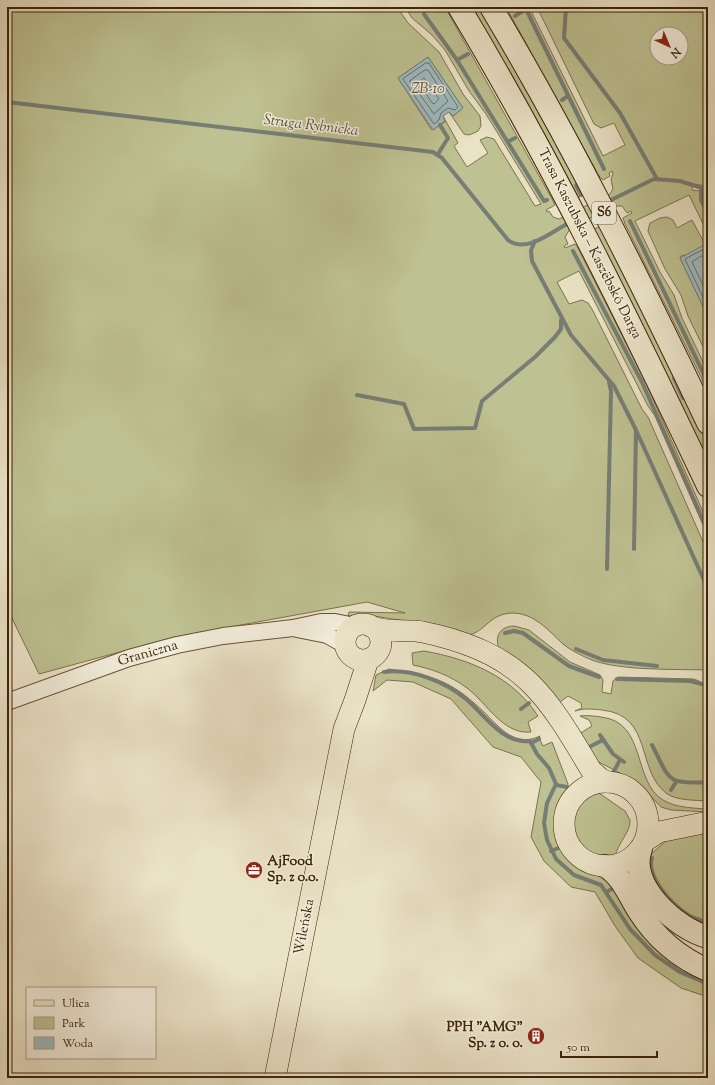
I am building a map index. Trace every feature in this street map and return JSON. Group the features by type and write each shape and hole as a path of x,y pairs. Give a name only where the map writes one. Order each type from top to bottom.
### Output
{"highway":[{"name":"Trasa Kaszubska – Kaszëbskô Darga","path":"459,7 498,74 569,203 629,320 708,486"},
{"name":"Trasa Kaszubska – Kaszëbskô Darga","path":"491,7 593,190 653,308 708,423"},
{"path":"643,845 638,856 639,871 650,892 671,918 687,928 708,937"},
{"path":"605,866 618,876 637,909 656,934 680,955 708,970"}],"main road":[{"name":"Graniczna","path":"364,627 417,631 485,652 518,671 541,693 591,770 601,779 608,782"},
{"path":"364,627 380,636 380,648 361,654 347,634 364,627"},
{"name":"Graniczna","path":"361,654 389,646 403,644 459,643"},
{"name":"Wileńska","path":"275,1078 344,729 356,700 361,654"},
{"name":"Graniczna","path":"563,726 577,777 573,798"},
{"path":"643,845 649,823 645,807 636,793 629,788 608,782 595,783 587,786 573,798 565,813 564,822 567,839 571,847 583,860 605,866 627,861 659,832 708,821"},
{"path":"645,807 660,814 708,821"}],"street":[{"name":"Graniczna","path":"7,702 129,658 177,645 223,636 293,628 321,622 335,622 364,627"},
{"name":"Graniczna","path":"293,628 336,638 361,654"}],"green space":[{"path":"7,7 397,7 408,23 439,52 463,94 480,116 481,126 478,131 469,135 464,134 449,112 453,116 463,108 428,57 398,78 431,129 434,129 445,122 443,116 458,143 454,146 467,167 488,153 480,140 487,137 494,139 535,206 541,204 486,114 469,91 445,50 432,35 412,18 405,7 445,7 555,205 546,210 547,212 549,211 553,217 559,219 610,194 613,189 611,179 613,174 612,171 609,173 610,176 603,180 599,176 506,7 529,7 603,156 625,145 614,123 601,128 594,124 537,7 708,7 708,186 693,184 692,190 708,192 708,234 689,195 635,221 660,272 674,295 682,318 706,368 708,391 625,224 623,218 632,213 631,211 627,213 622,206 613,206 570,229 565,237 568,244 564,246 565,248 575,244 578,248 645,381 708,523 708,536 655,416 648,406 579,271 557,282 569,304 582,300 588,303 592,309 642,409 648,417 708,553 708,670 633,668 604,664 592,660 566,647 540,623 520,614 512,613 498,616 480,630 469,635 412,622 367,615 348,616 349,612 405,613 367,602 175,637 39,674 7,608"},
{"path":"471,7 480,7 584,195 577,198"},
{"path":"667,217 673,220 677,228 692,220 708,250 681,256 680,258 708,317 708,357 688,316 681,295 665,269 648,231 650,223 660,218"},
{"path":"601,226 708,444 708,462 661,363 594,229"},
{"path":"509,626 529,630 570,662 600,675 603,680 602,692 611,694 613,681 618,677 693,679 702,683 708,696 708,801 681,799 670,796 657,783 651,771 637,732 629,722 618,714 602,710 585,709 575,711 582,708 581,703 568,696 560,702 533,671 517,658 499,648 497,640 500,632"},
{"path":"424,651 441,654 473,665 502,680 516,690 538,716 528,722 531,732 521,732 504,723 496,717 474,694 455,680 435,671 413,665 412,653"},
{"path":"389,669 425,676 450,686 461,692 502,730 516,738 523,740 540,736 539,738 543,746 552,742 568,784 566,792 558,806 555,822 557,838 563,852 579,867 602,876 708,980 708,997 681,988 638,958 615,926 595,892 571,887 544,861 531,837 541,782 521,757 493,747 451,699 413,682 387,680 373,691 376,675"},
{"path":"580,716 601,717 616,721 626,729 633,740 647,780 653,791 668,803 691,808 708,809 708,812 671,810 661,807 637,782 595,760 579,734 592,726 589,720"},
{"path":"596,791 625,811 630,820 628,829 615,857 600,857 587,852 578,844 573,833 572,821 575,809 583,798"},
{"path":"708,832 708,926 690,918 669,902 657,885 649,869 651,854 666,841"}],"water":[{"name":"ZB-10","path":"428,57 463,108 453,116 449,112 443,116 445,121 433,130 398,78"},
{"path":"704,245 708,249 708,317 680,258"}],"waterway":[{"path":"525,7 604,169"},
{"path":"566,7 564,38 620,113 657,179"},
{"path":"515,16 526,9"},
{"path":"424,14 457,60 544,201 547,200"},
{"path":"457,60 468,54"},
{"path":"562,100 568,96"},
{"name":"Struga Rybnicka","path":"7,102 433,152 442,158 508,240 515,244 523,245 538,240 567,224"},
{"path":"438,154 448,138 440,125"},
{"path":"509,141 515,138"},
{"name":"Struga Rybnicka","path":"611,200 654,179 680,181 708,190"},
{"path":"576,185 581,195"},
{"path":"701,188 701,200 708,214"},
{"path":"630,221 708,383"},
{"path":"535,241 531,250 532,261 571,335 614,386 636,430 708,589"},
{"path":"573,251 642,382 708,532"},
{"path":"357,395 404,404 414,429 475,428 482,401 535,357 555,337 561,329 561,320"},
{"path":"674,378 683,398"},
{"path":"607,569 611,391 609,382"},
{"path":"634,549 636,431"},
{"path":"505,633 514,631 523,633 569,666 599,677"},
{"path":"576,649 603,660 657,666"},
{"path":"384,672 395,671 417,674 438,682 466,699 502,733 520,741 530,741 537,754 549,768 556,784 547,803 544,823 547,840 556,859 574,875 601,885 630,929 655,955 680,972 708,984"},
{"path":"617,679 690,681 702,684"},
{"path":"521,709 529,703"},
{"path":"600,735 613,754 624,762"},
{"path":"531,743 539,739"},
{"path":"591,746 603,740"},
{"path":"652,745 662,766 676,781 694,783 708,782"},
{"path":"614,771 620,760"},
{"path":"671,790 676,782"},
{"path":"556,785 567,787"},
{"path":"551,851 561,847"},
{"path":"652,858 651,866 653,874 668,898 688,915 708,924"},
{"path":"606,892 614,888"}],"place":[{"name":"AjFood Sp. z o.o.","path":"254,870"},
{"name":"PPH \"AMG\" Sp. z o. o.","path":"536,1036"}]}
